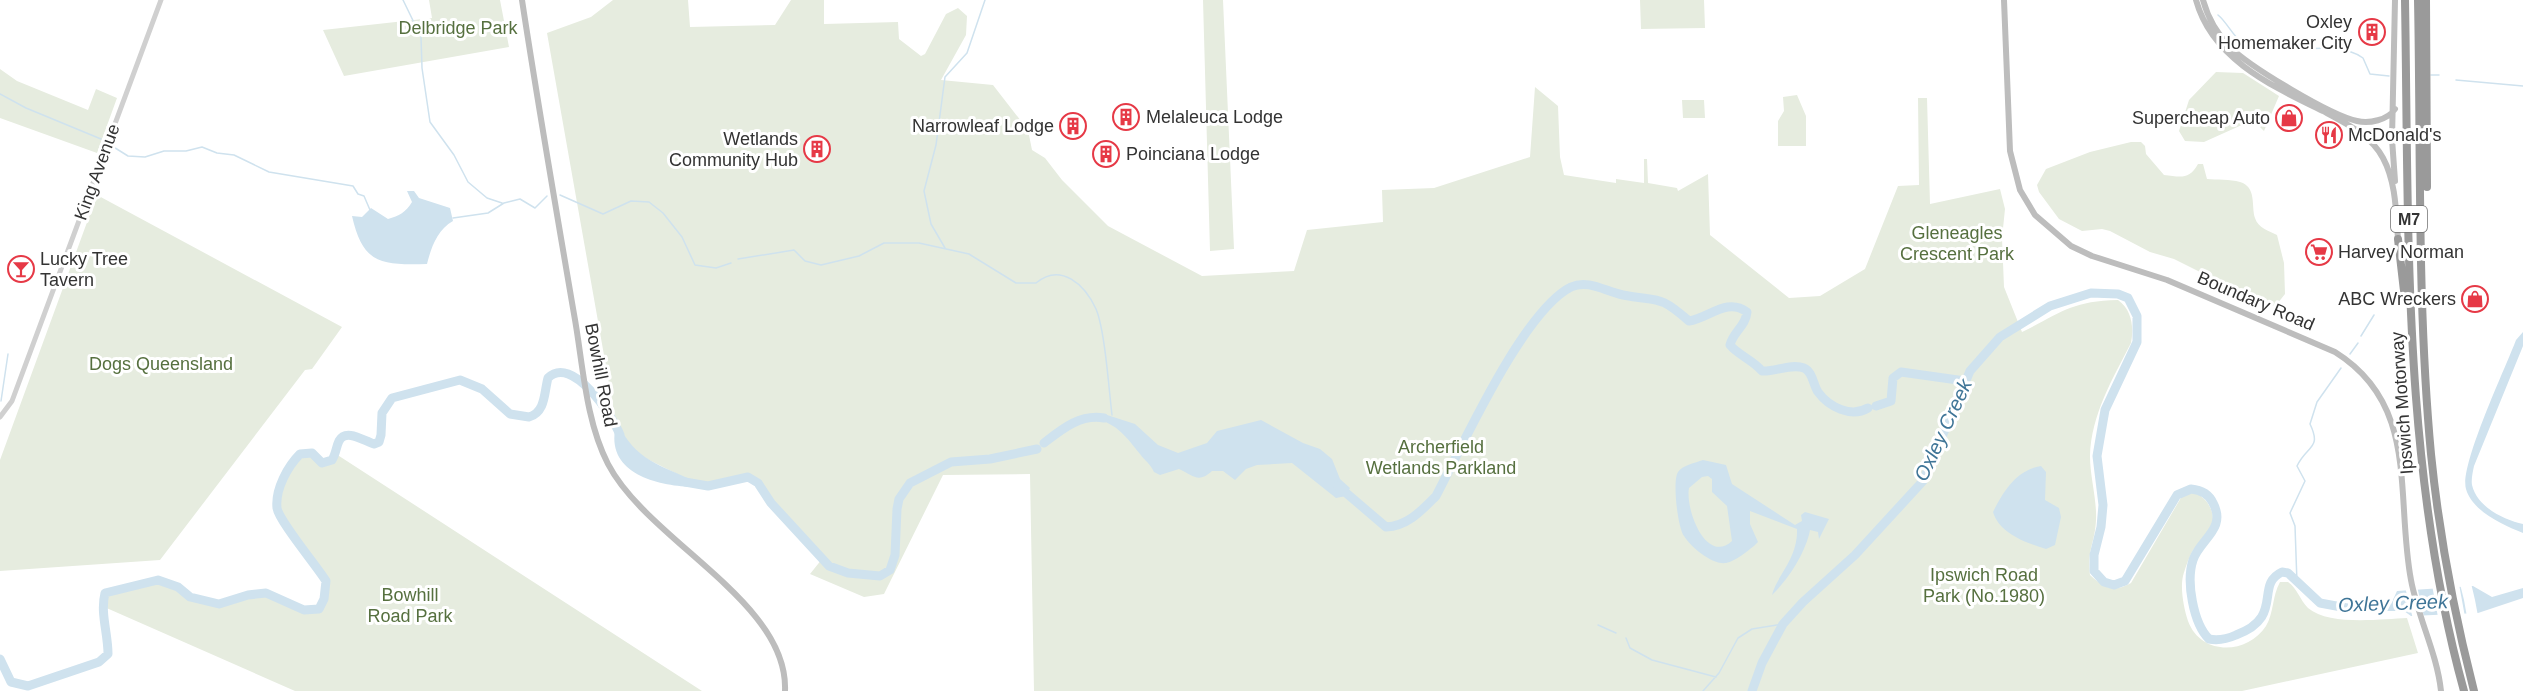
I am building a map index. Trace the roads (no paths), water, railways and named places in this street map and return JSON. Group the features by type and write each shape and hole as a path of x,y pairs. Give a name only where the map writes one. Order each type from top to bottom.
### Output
{"highway":[{"name":"Ipswich Motorway","path":"2404,0 2412,302 2421,455 2438,578 2464,691"},
{"name":"Ipswich Motorway","path":"2418,0 2423,295 2432,455 2449,578 2474,691"},
{"path":"2423,295 2428,282 2426,0"},
{"path":"2398,239 2404,291 2412,302"}],"main road":[{"name":"Bowhill Road","path":"522,0 584,373 600,442 618,481 644,513 760,620 777,652 785,691"},
{"name":"Boundary Road","path":"2004,0 2010,151 2020,190 2035,215 2071,246 2167,280 2335,352 2357,367 2379,392 2391,418 2398,455 2411,579 2422,625 2438,671 2441,691"},
{"path":"2196,0 2214,38 2236,61 2357,130 2376,147 2390,175 2398,239"},
{"path":"2203,0 2212,24 2231,48 2290,88 2334,112 2359,122 2384,118 2395,109"},
{"path":"2394,0 2395,109 2392,147 2398,239"}],"street":[{"name":"King Avenue","path":"0,417 161,0"}],"water":[{"path":"407,191 414,191 419,198 450,208 453,221 439,234 427,264 398,264 377,259 362,244 352,216 362,217 371,208 388,219 396,216 405,211 412,202"},
{"path":"2523,332 2523,346 2474,466 2472,485 2479,500 2485,506 2500,516 2523,524 2523,533 2481,510 2469,497 2466,477 2469,460 2485,416 2516,340"},
{"path":"1104,414 1135,424 1158,445 1178,453 1207,443 1217,431 1261,420 1303,443 1320,449 1332,459 1340,479 1350,488 1346,496 1336,498 1292,463 1257,465 1246,469 1235,480 1223,471 1212,471 1199,478 1179,469 1160,475 1154,472 1121,432 1095,419 1093,415"},
{"path":"617,422 632,446 641,454 660,466 696,482 698,487 667,484 637,474 618,454 614,440"},
{"path":"1703,460 1726,465 1732,484 1795,525 1802,521 1801,515 1805,512 1829,519 1819,539 1818,532 1810,530 1796,565 1772,595 1791,558 1797,529 1750,511 1750,524 1758,542 1754,546 1726,563 1720,563 1702,554 1682,532 1678,515 1676,477 1678,472 1686,466","holes":["1708,476 1712,479 1712,492 1727,506 1732,541 1723,546 1714,546 1706,540 1699,531 1690,509 1689,488 1702,477"]},
{"path":"2041,466 2046,472 2045,500 2059,508 2061,517 2055,545 2046,549 2014,536 2001,526 1993,512 2001,497 2017,477 2032,468"},
{"name":"Oxley Creek","path":"2473,586 2492,597 2523,588 2523,598 2478,613 2411,616 2404,611 2373,611 2372,603 2391,604 2397,591"}],"waterway":[{"path":"403,0 421,37 422,68 430,122 454,155 468,182 487,198 502,203"},
{"path":"945,248 931,224 924,191 936,145 945,77 967,53 985,0"},
{"path":"2218,15 2243,43 2257,48 2336,49 2363,58 2370,74 2389,76"},
{"path":"2431,75 2439,75"},
{"path":"2456,80 2523,86"},
{"path":"0,94 26,108 101,139"},
{"path":"112,146 128,156 145,157 164,151 186,151 202,147 217,153 234,155 269,172 353,186 358,194 364,196 370,210"},
{"path":"560,195 603,214 631,201 649,202 663,213 682,237 695,265 716,268 731,263"},
{"path":"453,218 488,213 504,203 520,199 535,208 547,196"},
{"path":"738,259 794,250 805,261 821,265 859,256 884,243 919,243 969,254 1016,283 1036,283 1045,277 1054,275 1071,279 1086,292 1096,309 1104,345 1112,415"},
{"path":"1338,486 1386,527 1401,524 1420,512 1436,496 1496,381 1533,323 1553,301 1571,287 1584,284 1623,295 1658,300 1689,321 1725,307 1740,308 1747,312 1746,317 1730,345 1737,352 1762,371 1794,366 1804,368 1809,372 1816,389 1834,406 1855,412 1868,408"},
{"name":"Oxley Creek","path":"1752,691 1762,663 1783,624 1803,602 1855,555 1923,481 1970,371 2000,337 2050,306 2091,293 2118,294 2128,298 2137,316 2137,342 2105,410 2097,456 2103,505 2101,527 2094,555 2094,571 2104,582 2114,585 2125,581 2177,495 2191,489 2207,495 2216,512 2217,520 2215,527 2196,553 2190,579 2195,613 2203,632 2209,639 2226,639 2251,628 2265,611 2270,585 2274,578 2282,572 2288,573 2320,603 2347,608 2385,607"},
{"path":"2361,336 2374,315"},
{"path":"2350,354 2358,343"},
{"path":"1,401 8,354"},
{"path":"2297,583 2295,526 2290,513 2305,481 2297,466 2314,443 2310,424 2317,402 2341,368"},
{"path":"1876,406 1891,401 1893,378 1901,372 1965,381"},
{"path":"0,659 11,682 28,686 99,662 108,654 103,608 105,593 158,580 178,587 190,597 219,604 248,595 266,593 304,610 319,609 324,599 326,581 279,514 277,501 280,486 287,471 300,454 312,453 322,463 332,460 342,437 351,435 374,444 379,442 382,413 392,398 460,380 482,389 510,414 529,417 539,411 548,378 558,373 568,374 590,390 609,414 620,435"},
{"path":"1044,443 1079,420 1104,418"},
{"path":"685,482 708,486 748,477 758,483 771,503 829,566 848,573 880,576 890,570 895,555 899,499 910,483 951,462 990,459 1037,449"},
{"path":"1703,691 1719,673 1738,638 1752,629 1783,624"},
{"path":"1598,625 1616,633"},
{"path":"1626,638 1630,648 1652,660 1716,677"}],"place":[{"name":"Oxley Homemaker City","path":"2372,32"},
{"name":"Melaleuca Lodge","path":"1126,117"},
{"name":"Supercheap Auto","path":"2289,118"},
{"name":"Narrowleaf Lodge","path":"1073,126"},
{"name":"McDonald's","path":"2329,135"},
{"name":"Wetlands Community Hub","path":"817,149"},
{"name":"Poinciana Lodge","path":"1106,154"},
{"name":"Harvey Norman","path":"2319,252"},
{"name":"Lucky Tree Tavern","path":"21,269"},
{"name":"ABC Wreckers","path":"2475,299"}],"park label":[{"name":"Delbridge Park","path":"458,28"},
{"name":"Gleneagles Crescent Park","path":"1957,243"},
{"name":"Dogs Queensland","path":"161,364"},
{"name":"Archerfield Wetlands Parkland","path":"1441,457"},
{"name":"Ipswich Road Park (No.1980)","path":"1984,585"},
{"name":"Bowhill Road Park","path":"410,605"}]}
